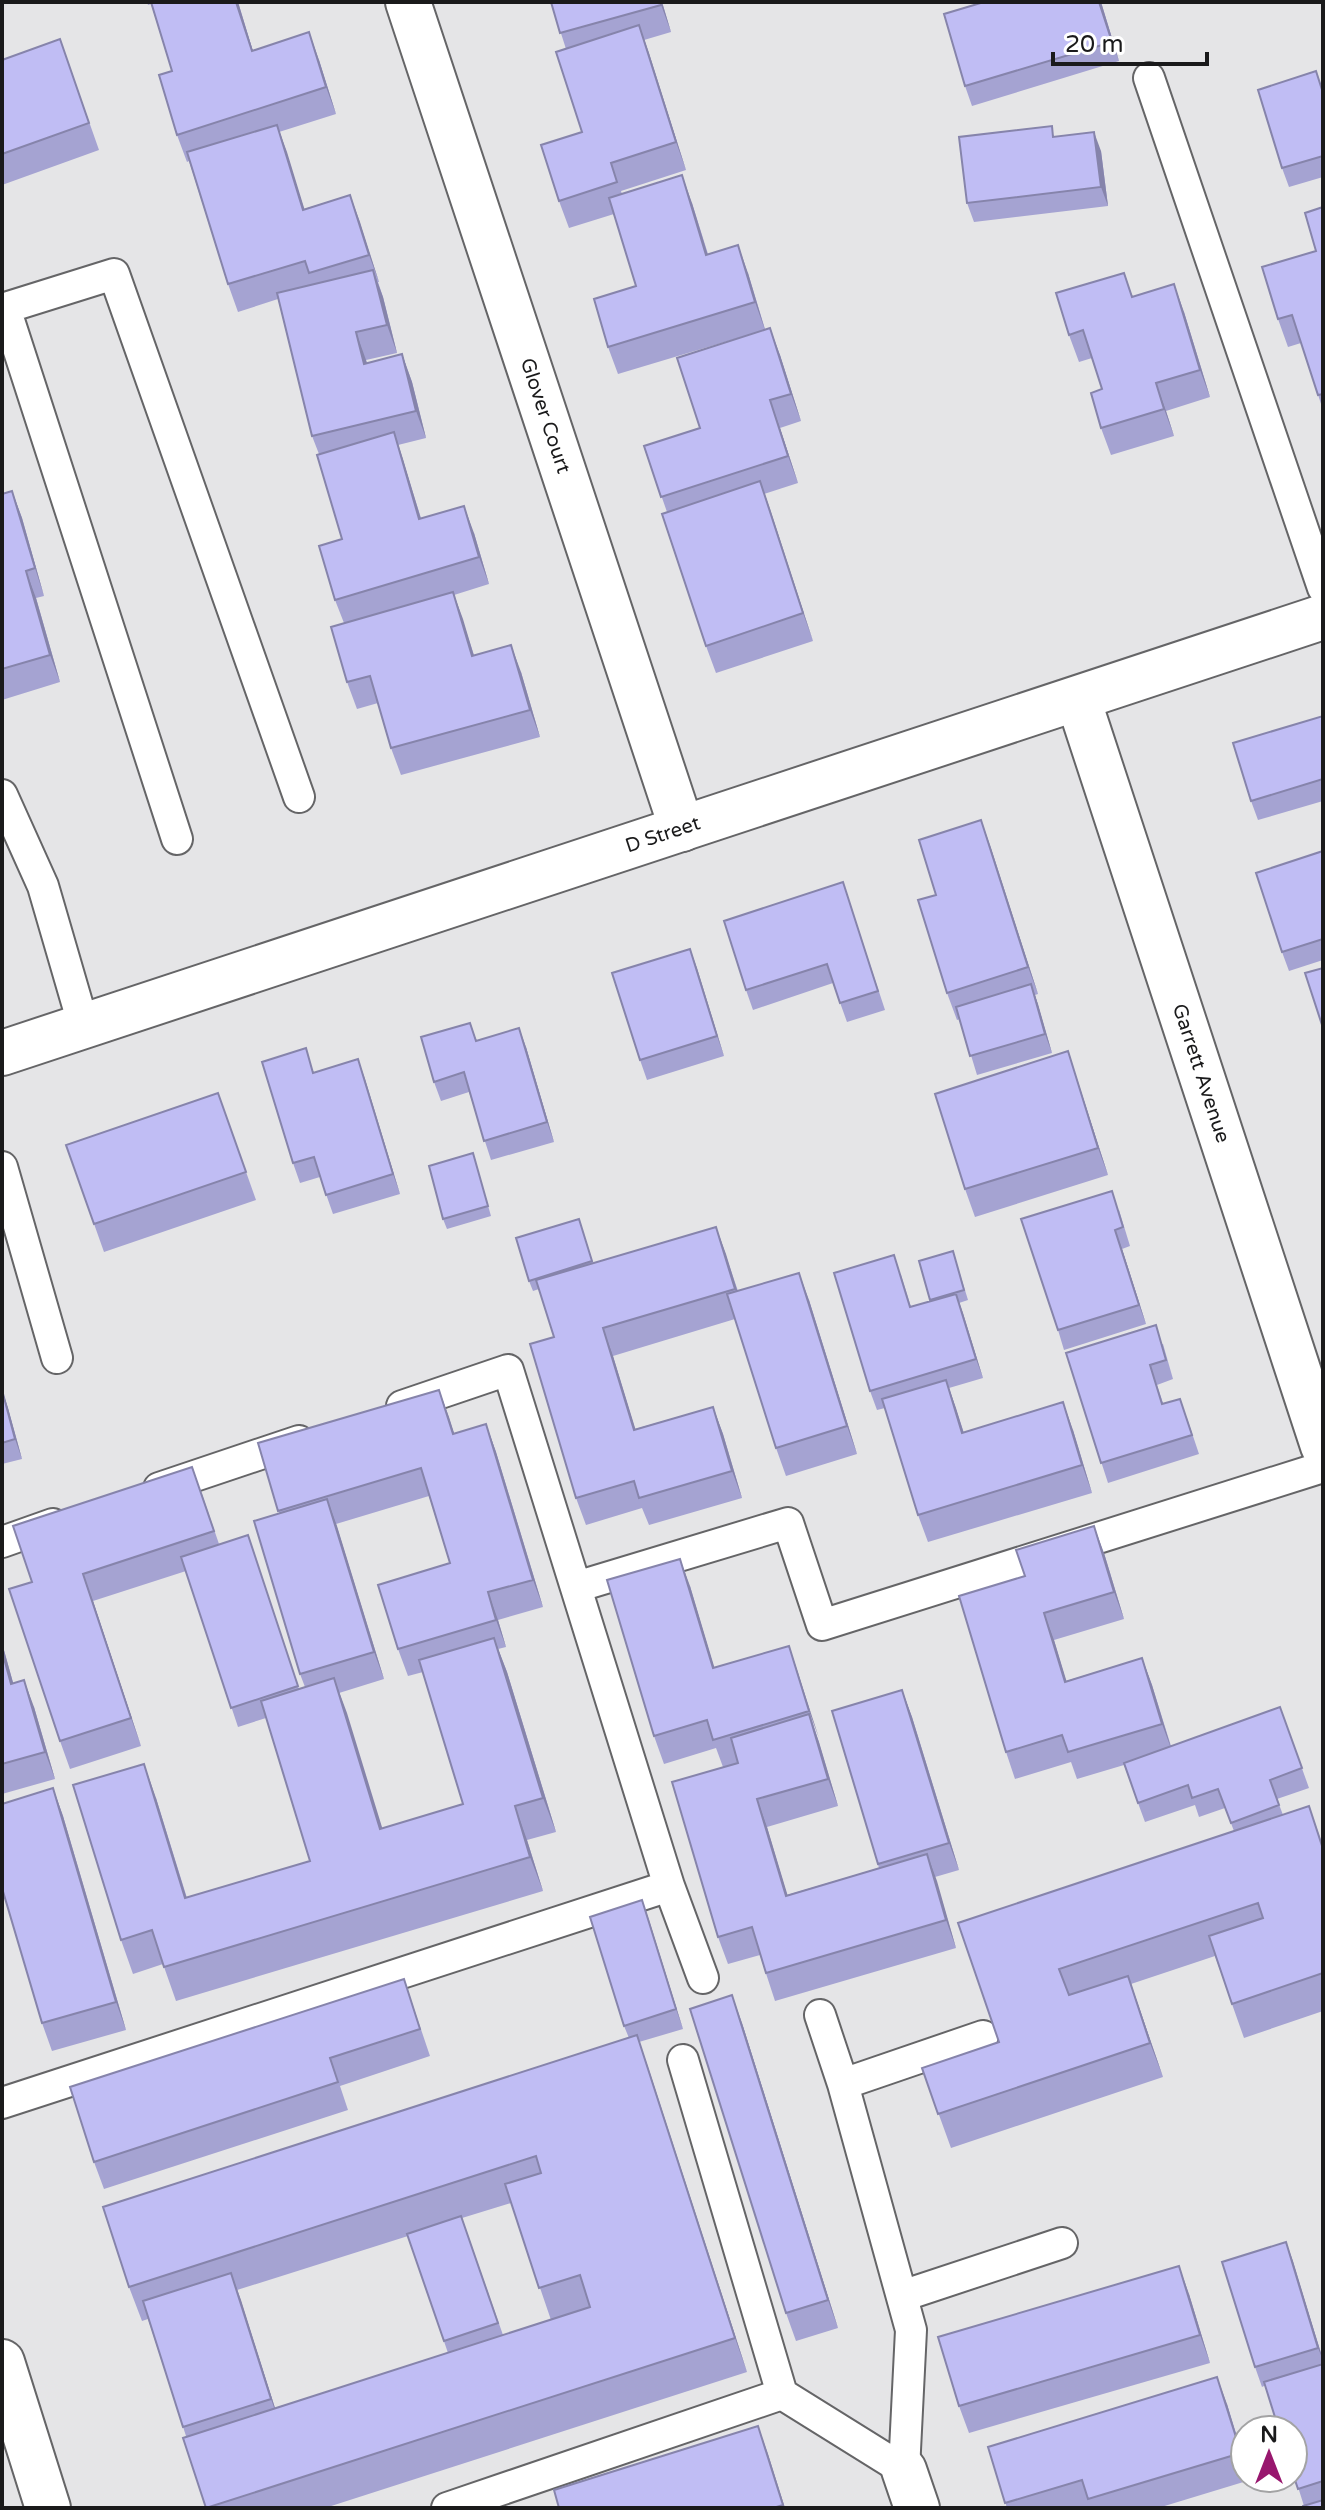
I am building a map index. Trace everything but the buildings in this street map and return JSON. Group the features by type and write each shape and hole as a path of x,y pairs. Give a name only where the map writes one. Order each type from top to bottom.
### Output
{"street":[{"name":"Glover Court","path":"408,2 682,829"},
{"name":"D Street","path":"2,1053 1323,617"},
{"name":"Garrett Avenue","path":"1078,699 1323,1446"},
{"path":"2,2362 48,2508"}],"lane":[{"path":"1149,78 1323,588"},
{"path":"177,839 3,309 114,274 299,797"},
{"path":"2,795 43,886 84,1027"},
{"path":"2,1167 57,1358"},
{"path":"374,1416 508,1370 669,1886 703,1978"},
{"path":"136,1496 329,1431"},
{"path":"576,1587 788,1523 822,1625 1323,1467"},
{"path":"2,1542 76,1517"},
{"path":"2,2103 669,1886"},
{"path":"820,2015 843,2084 911,2330 911,2489"},
{"path":"843,2084 983,2036"},
{"path":"683,2060 782,2394 911,2489"},
{"path":"902,2296 1062,2243"},
{"path":"447,2508 782,2394"}]}
